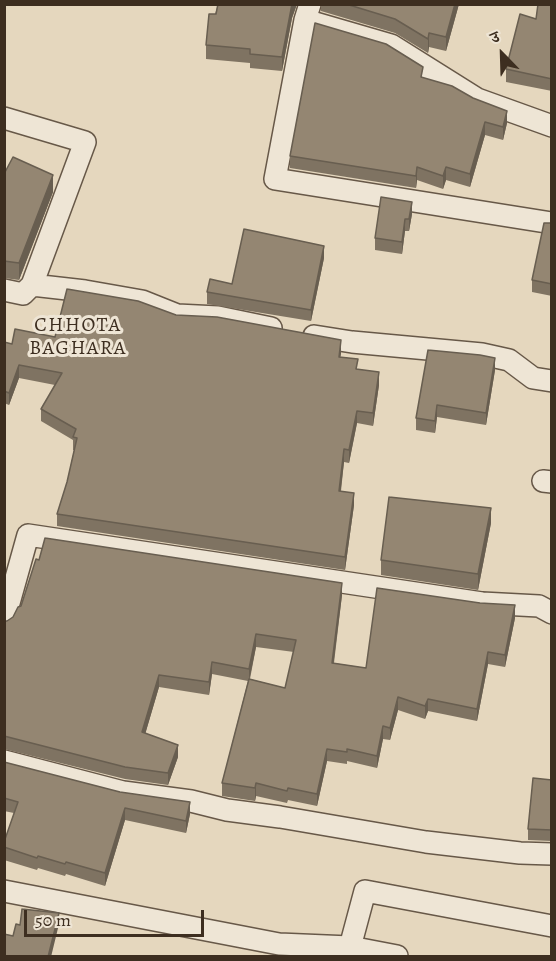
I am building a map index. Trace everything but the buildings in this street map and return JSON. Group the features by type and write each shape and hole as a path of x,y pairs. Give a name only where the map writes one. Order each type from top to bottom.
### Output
{"street":[{"path":"552,126 477,99 391,45 307,12 275,179 552,223"},
{"path":"4,118 85,142 32,285 23,294 4,290"},
{"path":"32,285 142,301 177,315 218,317 352,342 482,354 509,360 533,378 552,381"},
{"path":"4,621 28,535 482,603 539,606 552,613"},
{"path":"4,761 123,792 191,801 227,810 426,842 520,853 552,854"},
{"path":"4,891 279,944 350,947 397,957"},
{"path":"350,947 365,891 552,926"}],"district":[{"name":"CHHOTA BAGHARA","path":"78,338"}]}
